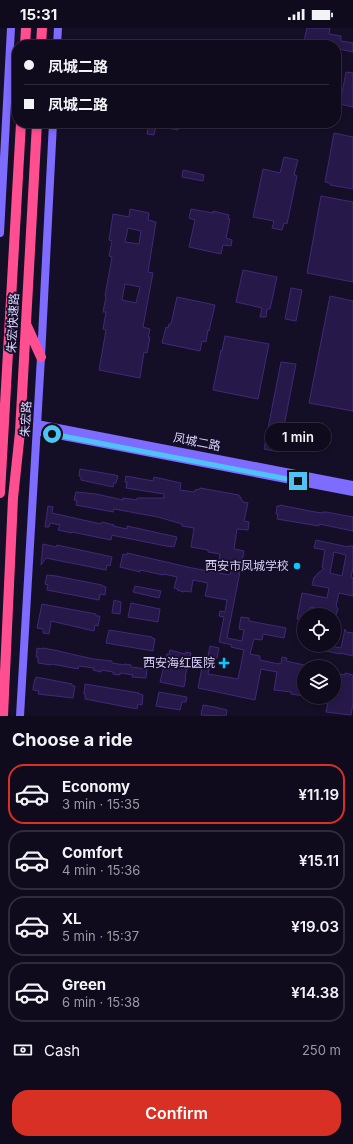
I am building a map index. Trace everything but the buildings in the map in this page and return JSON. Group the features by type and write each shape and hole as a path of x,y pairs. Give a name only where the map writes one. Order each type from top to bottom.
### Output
{"highway":[{"path":"25,40 26,28"},
{"path":"41,40 42,28"},
{"name":"朱宏快速路","path":"0,493 20,128"},
{"name":"朱宏快速路","path":"3,716 13,498 20,432 37,128"},
{"path":"26,324 41,357"},
{"path":"0,420 4,410"}],"main road":[{"path":"0,233 11,28"},
{"path":"57,40 58,28"},
{"name":"朱宏路","path":"20,716 53,128"},
{"name":"凤城二路","path":"37,428 353,485"},
{"name":"凤城二路","path":"37,428 353,492"}],"place":[{"name":"西安市凤城学校","path":"297,566"},
{"name":"西安海红医院","path":"224,663"}],"route":[{"path":"52,434 298,481"}]}
